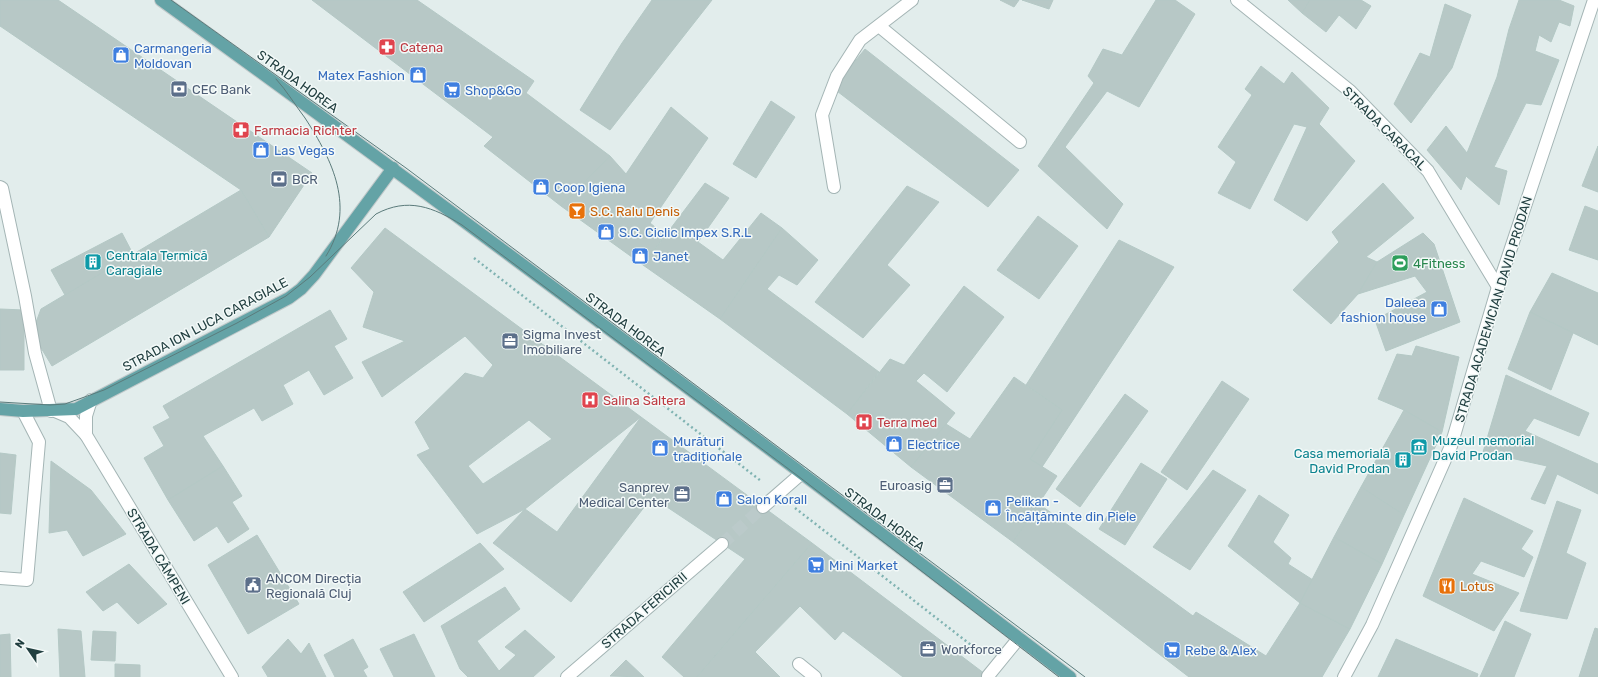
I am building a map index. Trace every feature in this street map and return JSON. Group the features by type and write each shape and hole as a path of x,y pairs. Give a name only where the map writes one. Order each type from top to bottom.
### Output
{"main road":[{"name":"STRADA HOREA","path":"161,0 394,168 802,473 1070,677"},
{"name":"STRADA ION LUCA CARAGIALE","path":"0,409 53,411 76,409 282,302 301,289 314,275 394,168"}],"street":[{"path":"834,187 822,116 837,76 860,40 912,0"},
{"name":"STRADA CARACAL","path":"1237,0 1350,91 1428,171 1498,287"},
{"name":"STRADA ACADEMICIAN DAVID PRODAN","path":"1344,677 1372,625 1451,446 1498,287 1594,0"},
{"path":"878,26 1020,142"},
{"path":"0,187 2,188 25,296 35,353 53,411"},
{"path":"86,435 86,416 91,400"},
{"path":"0,578 27,580 39,442 23,411"},
{"name":"STRADA CÂMPENI","path":"53,411 69,417 86,435 232,677"},
{"path":"763,507 802,473"},
{"name":"STRADA FERICIRII","path":"567,677 722,544"},
{"path":"988,676 1019,638"},
{"path":"799,664 815,677"}],"path":[{"path":"472,256 997,666"}],"building":[{"path":"0,0 58,0 312,173 269,237 241,190 0,26"},
{"path":"312,0 417,0 534,81 526,93 610,156 561,206 484,146 493,137"},
{"path":"652,0 712,0 610,130 580,110 622,43"},
{"path":"1000,0 1019,0 1014,7"},
{"path":"1022,0 1053,0 1049,9"},
{"path":"1156,0 1175,0 1195,14 1139,107 1107,91 1065,147 1123,204 1107,229 1038,166 1094,83 1088,76 1103,49 1122,55"},
{"path":"1288,0 1310,0 1302,13"},
{"path":"1310,0 1361,0 1371,6 1356,29 1339,15 1326,32 1302,13"},
{"path":"1519,0 1559,0 1574,6 1570,26 1559,22 1551,42 1539,35 1535,51 1559,60 1541,105 1526,103 1494,167 1507,171 1499,205 1466,176 1461,190 1427,150 1446,126 1467,153 1497,77 1509,29"},
{"path":"1445,4 1471,15 1452,68 1411,123 1394,104 1420,53 1430,57"},
{"path":"865,49 1019,170 988,207 833,88"},
{"path":"1261,66 1284,84 1292,72 1329,108 1319,124 1355,161 1307,221 1274,200 1307,127 1294,124 1250,209 1218,193 1236,162 1218,147 1252,95 1245,89"},
{"path":"771,101 795,117 756,178 733,164"},
{"path":"671,107 708,138 650,223 665,235 643,265 561,206 610,156 626,174"},
{"path":"1598,146 1598,192 1582,186"},
{"path":"705,183 729,198 698,242 723,260 761,213 782,228 720,319 643,265"},
{"path":"1383,183 1414,218 1366,257 1377,262 1358,294 1331,324 1293,290 1339,242 1332,232"},
{"path":"907,186 939,202 887,265 910,285 863,338 815,302"},
{"path":"241,190 269,237 52,366 32,333 41,309"},
{"path":"1585,206 1598,211 1598,260 1569,250"},
{"path":"1038,216 1078,246 1039,299 997,270"},
{"path":"385,228 641,417 525,509 477,534 417,455 430,449 415,422 465,373 483,378 493,365 465,336 382,397 362,362 405,341 363,327 374,292 351,268","holes":["529,420 552,439 483,484 468,466"]},
{"path":"782,228 818,260 797,285 779,275 767,289 879,372 847,414 720,319"},
{"name":"Centrala Termică Caragiale","path":"122,233 133,254 65,295 51,270"},
{"path":"1423,233 1434,244 1460,322 1386,351 1375,320 1427,292 1415,276 1358,294 1377,262"},
{"path":"1119,240 1174,267 1042,467 1030,459 1062,410 1026,385"},
{"path":"1552,273 1598,293 1598,345 1530,312"},
{"path":"964,286 1004,317 947,392 924,373 916,381 955,413 911,467 847,414 890,359 904,365"},
{"path":"0,309 24,310 24,370 0,370"},
{"path":"330,310 347,339 334,346 353,378 324,395 309,370 283,385 293,404 262,421 254,408 203,436 223,466 168,500 144,458 164,446 153,427 170,418 163,406"},
{"path":"1530,312 1573,333 1551,390 1508,369"},
{"path":"1416,346 1459,357 1442,432 1404,410 1378,399 1397,354 1412,356"},
{"path":"1506,375 1589,413 1579,436 1534,418 1525,431 1598,464 1598,494 1557,474 1545,504 1531,499 1547,466 1483,452"},
{"path":"1014,377 1062,410 1030,459 1057,476 1013,542 911,467 946,424 970,439"},
{"path":"1222,381 1249,399 1187,490 1161,472"},
{"path":"1125,394 1148,411 1080,507 1056,489"},
{"name":"Casa memorială David Prodan","path":"1404,410 1442,432 1404,515 1361,487"},
{"path":"641,417 812,543 697,677 684,677 662,657 745,559 652,497 571,602 493,543 525,509 557,532"},
{"path":"0,453 16,455 11,514 0,513"},
{"path":"51,461 91,490 126,534 83,556 67,530 49,533"},
{"path":"1141,463 1167,479 1125,545 1099,529"},
{"path":"223,466 242,496 232,502 249,529 228,543 217,526 194,541 168,500"},
{"path":"1213,470 1246,490 1190,570 1153,547"},
{"path":"1361,487 1404,515 1382,564 1334,537"},
{"path":"1259,495 1289,515 1273,542 1291,558 1288,564 1313,580 1300,603 1228,546"},
{"path":"1464,498 1533,531 1521,549 1533,557 1524,577 1481,561 1472,574 1519,593 1494,631 1423,596"},
{"path":"1557,501 1581,510 1566,553 1586,563 1567,619 1520,611"},
{"path":"1039,504 1193,616 1196,612 1266,656 1300,603 1350,629 1322,677 1189,677 1013,542"},
{"name":"ANCOM Direcția Regională Cluj","path":"257,535 299,604 248,634 208,565"},
{"path":"1334,537 1382,564 1350,629 1300,603"},
{"path":"480,543 504,569 424,622 403,592"},
{"path":"812,543 989,677 903,677 843,631 835,640 800,606 755,652 780,677 697,677"},
{"path":"129,564 167,604 138,624 117,602 103,611 86,592"},
{"path":"505,587 520,609 477,641 499,671 516,655 505,647 525,630 555,657 533,677 468,677 460,669 441,626"},
{"path":"1505,621 1531,634 1514,677 1480,677"},
{"path":"1595,628 1598,629 1598,677 1579,677"},
{"path":"58,629 81,631 85,677 60,677"},
{"path":"93,631 116,632 115,661 91,660"},
{"path":"10,634 11,677 0,677 0,635"},
{"path":"414,634 435,677 394,677 380,649"},
{"path":"288,639 301,654 309,643 326,677 268,677 262,667"},
{"path":"353,639 368,667 363,670 367,677 335,677 324,655"},
{"path":"1396,639 1478,674 1477,677 1378,677"},
{"path":"626,660 644,677 610,676"},
{"path":"115,664 140,665 140,677 115,677"}],"tunnel":[{"path":"722,544 763,507"}],"tram line":[{"path":"171,0 406,168 1085,677"},
{"path":"276,79 284,88 315,134 332,168 337,185 340,203 339,220 335,238 326,256"},
{"path":"0,402 50,405 65,404 104,390 237,323 286,296 310,277 376,214 399,206 420,206 441,213 462,225 798,476 1059,677"}],"place":[{"name":"Catena","path":"387,47"},
{"name":"Carmangeria Moldovan","path":"121,55"},
{"name":"Matex Fashion","path":"418,75"},
{"name":"CEC Bank","path":"179,89"},
{"name":"Shop&Go","path":"452,90"},
{"name":"Farmacia Richter","path":"241,130"},
{"name":"Las Vegas","path":"261,150"},
{"name":"BCR","path":"279,179"},
{"name":"Coop Igiena","path":"541,187"},
{"name":"S.C. Ralu Denis","path":"577,211"},
{"name":"S.C. Ciclic Impex S.R.L","path":"606,232"},
{"name":"Janet","path":"640,256"},
{"name":"Centrala Termică Caragiale","path":"93,262"},
{"name":"4Fitness","path":"1400,263"},
{"name":"Daleea fashion house","path":"1439,309"},
{"name":"Sigma Invest Imobiliare","path":"510,341"},
{"name":"Salina Saltera","path":"590,400"},
{"name":"Terra med","path":"864,422"},
{"name":"Electrice","path":"894,444"},
{"name":"Muzeul memorial David Prodan","path":"1419,447"},
{"name":"Murături tradiționale","path":"660,448"},
{"name":"Casa memorială David Prodan","path":"1403,460"},
{"name":"Euroasig","path":"945,485"},
{"name":"Sanprev Medical Center","path":"682,494"},
{"name":"Salon Korall","path":"724,499"},
{"name":"Pelikan - Încălțăminte din Piele","path":"993,508"},
{"name":"Mini Market","path":"816,565"},
{"name":"ANCOM Direcția Regională Cluj","path":"253,585"},
{"name":"Lotus","path":"1447,586"},
{"name":"Workforce","path":"928,649"},
{"name":"Rebe & Alex","path":"1172,650"}]}
